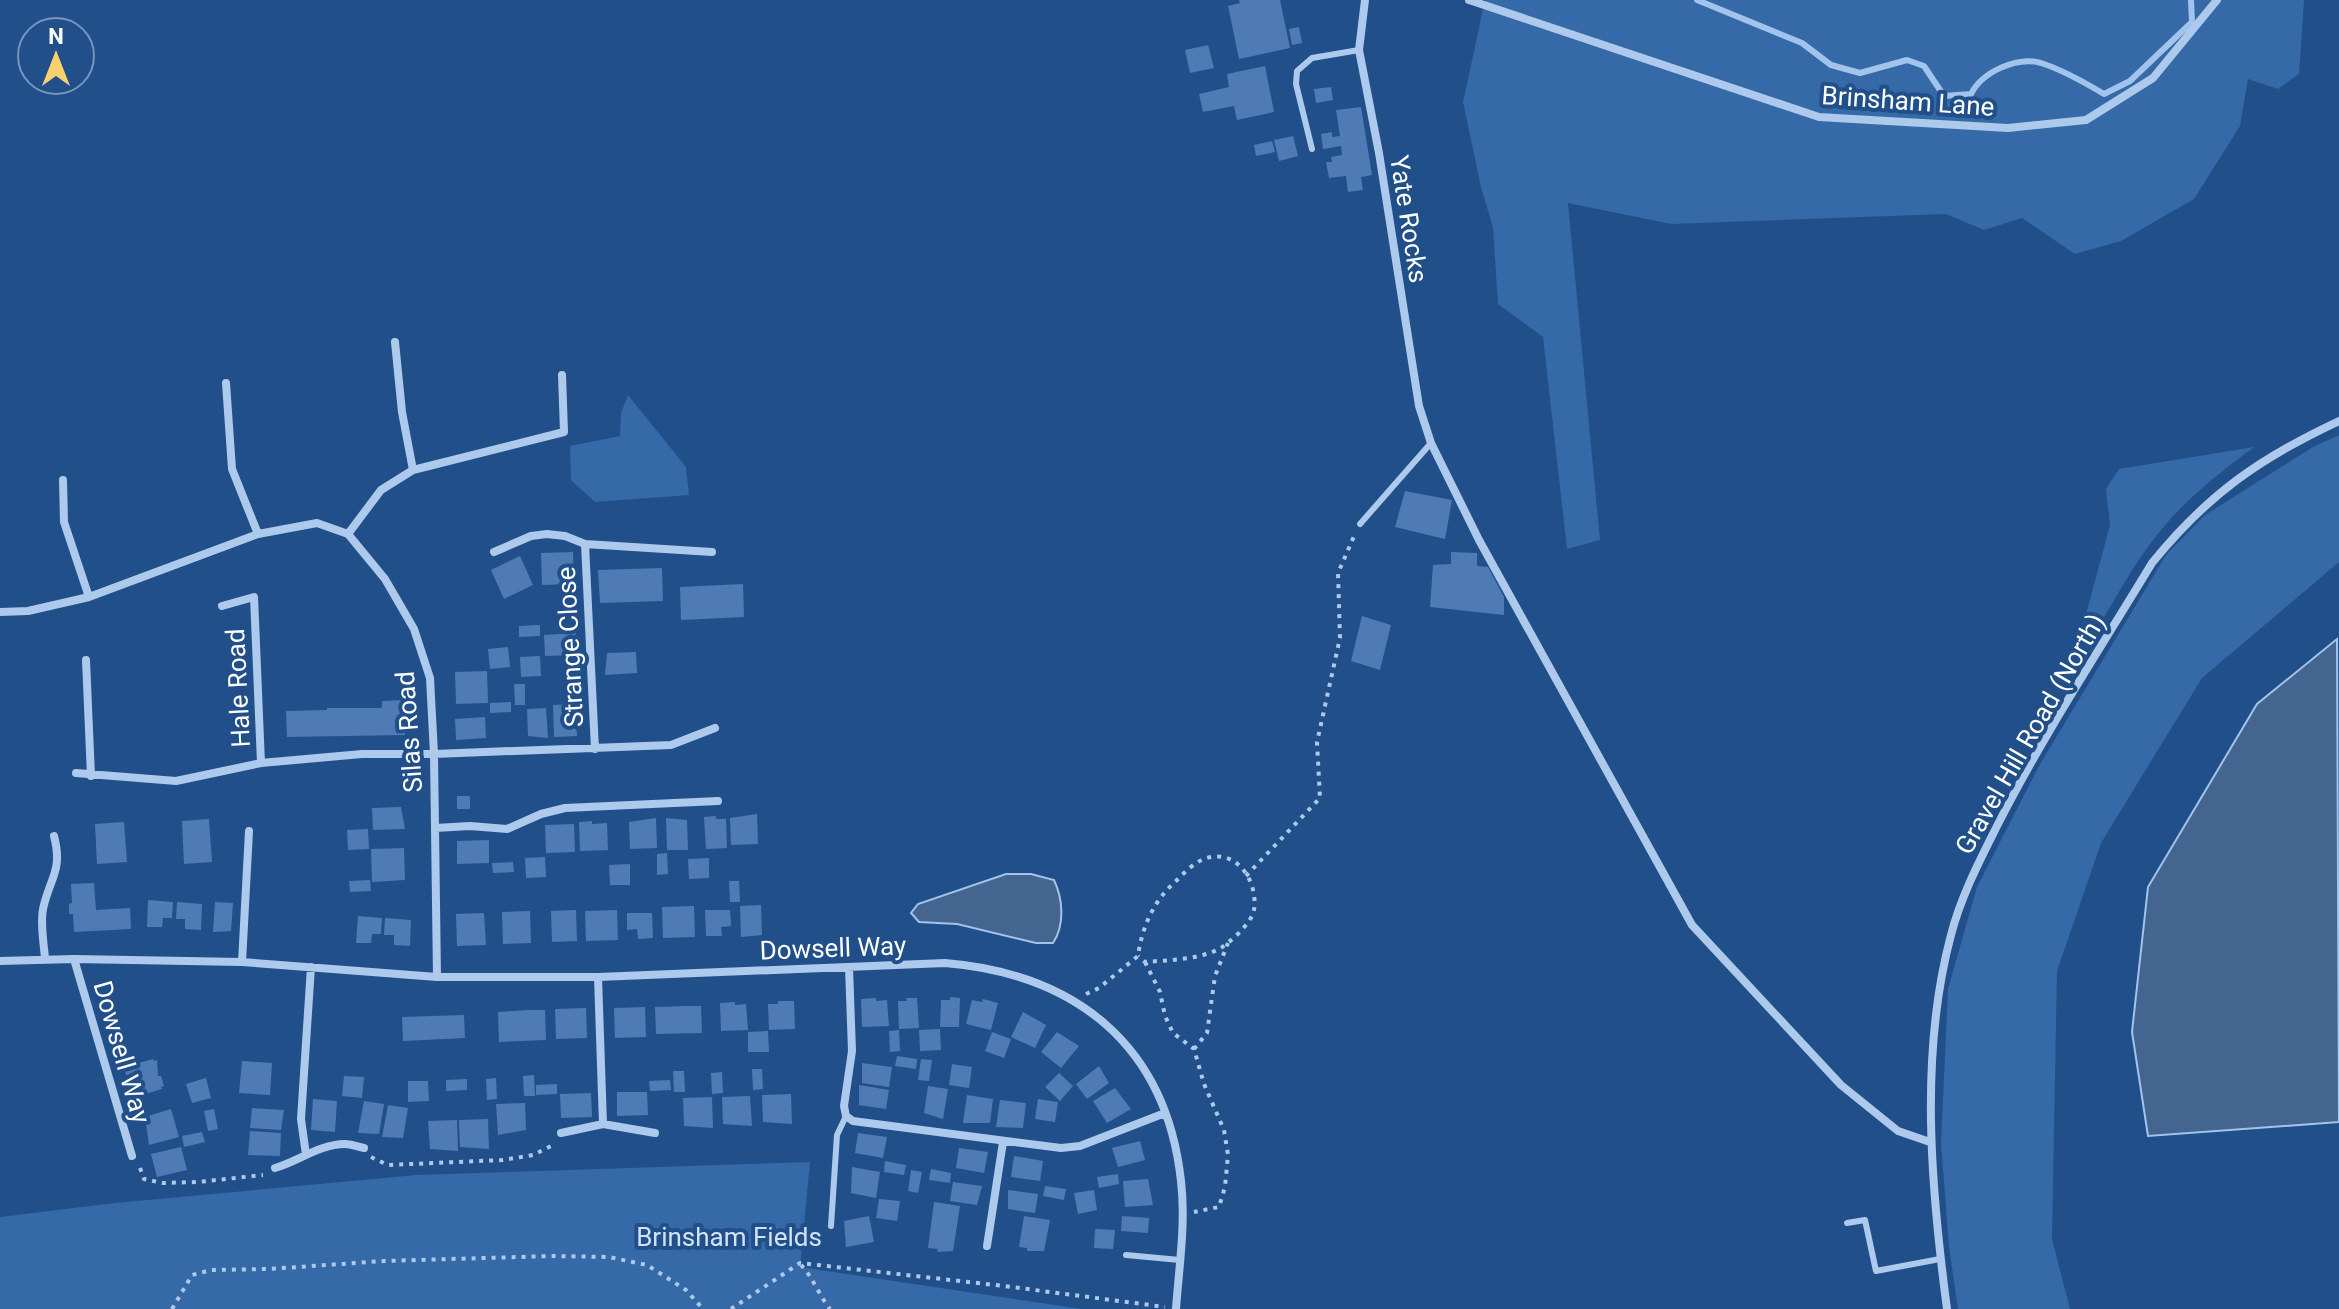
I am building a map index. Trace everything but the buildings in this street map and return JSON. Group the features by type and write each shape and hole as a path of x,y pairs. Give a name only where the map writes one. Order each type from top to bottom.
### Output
{"street":[{"name":"Yate Rocks","path":"1365,0 1359,50 1379,153 1419,406 1431,443 1479,540 1692,925 1841,1085 1898,1131 1930,1142"},
{"name":"Brinsham Lane","path":"1469,0 1819,117 2008,128 2086,120 2153,78 2217,0"},
{"path":"395,342 402,412 413,470"},
{"path":"0,612 28,611 89,597 258,534 317,523 348,534 381,490 413,470 564,432 562,375"},
{"path":"226,383 232,469 258,534"},
{"name":"Gravel Hill Road (North)","path":"1947,1309 1930,1142 1933,1066 1940,989 1951,934 1971,879 2031,762 2152,563 2205,504 2239,476 2292,443 2339,421"},
{"path":"63,480 64,522 89,597"},
{"name":"Silas Road","path":"348,534 385,579 414,629 430,678 437,977"},
{"name":"Strange Close","path":"494,552 531,536 547,534 565,536 585,544 712,552"},
{"name":"Strange Close","path":"585,544 595,749"},
{"name":"Hale Road","path":"222,606 254,597 261,763"},
{"path":"86,660 91,776"},
{"name":"Strange Close","path":"434,754 671,745 715,728"},
{"name":"Hale Road","path":"76,773 176,781 261,763 362,754 434,754"},
{"path":"435,828 470,826 507,829 541,814 565,808 718,801"},
{"path":"242,962 249,831"},
{"path":"45,959 42,913 56,874 59,854 54,836"},
{"name":"Dowsell Way","path":"74,959 132,1156"},
{"name":"Dowsell Way","path":"0,961 242,962 437,977 598,977 945,963 1012,973 1073,1000 1097,1015 1124,1041 1143,1068 1165,1113 1182,1184 1176,1309"},
{"path":"306,1155 301,1119 311,967"},
{"path":"849,967 852,1051 844,1106 846,1116 853,1121 1061,1148 1080,1146 1165,1113"},
{"path":"598,977 603,1124"},
{"path":"561,1133 603,1124 655,1133"},
{"path":"987,1246 1003,1142"},
{"path":"275,1168 344,1144 364,1148"}],"lane":[{"path":"1312,149 1298,94 1297,71 1312,58 1359,50"},
{"path":"1360,524 1431,443"},
{"path":"831,1226 837,1135 846,1116"},
{"path":"1847,1223 1865,1220 1876,1271 1940,1259"},
{"path":"1126,1255 1180,1260"}],"path":[{"path":"1246,876 1320,798 1317,742 1340,638 1338,573 1360,524"},
{"path":"1073,1000 1099,988 1138,956 1152,909 1191,866 1210,857 1229,858 1241,865 1253,888 1254,912 1249,921 1218,949 1179,960 1145,962"},
{"path":"1194,1049 1207,1033 1215,976 1229,941"},
{"path":"1138,956 1145,962 1160,992 1165,1016 1173,1033 1194,1049 1212,1107 1224,1130 1228,1155 1225,1187 1219,1207 1182,1215"},
{"path":"364,1148 371,1158 388,1165 503,1160 533,1155 555,1144 561,1133"},
{"path":"132,1156 144,1179 162,1183 268,1174 275,1168"},
{"path":"172,1309 192,1275 211,1270 552,1256 609,1257 647,1265 686,1290 703,1309"},
{"path":"731,1309 800,1263 1176,1309"},
{"path":"800,1263 830,1309"}],"green space":[{"path":"1485,0 2304,0 2299,74 2278,89 2248,79 2240,126 2194,199 2121,241 2075,254 2022,218 1984,230 1946,214 1671,224 1568,203 1600,540 1567,549 1543,337 1498,304 1493,228 1463,102"},
{"path":"628,395 686,467 689,495 595,502 571,480 570,446 620,436 621,413"},
{"path":"2339,435 2339,562 2202,678 2101,843 2057,971 2052,1239 2070,1309 1958,1309 1949,1247 1941,1143 1948,989 1977,887 2039,766 2166,555 2205,515 2313,447"},
{"path":"2254,447 2197,493 2152,541 2068,681 2110,525 2106,489 2119,469"},
{"name":"Brinsham Fields","path":"810,1162 800,1267 1082,1309 0,1309 0,1217 416,1175"}],"shaded area":[{"path":"2337,639 2339,1122 2148,1136 2132,1032 2148,887 2257,704"},
{"path":"1006,874 1031,874 1054,880 1061,912 1053,943 1036,943 957,924 919,922 911,913 918,904"}],"waterway":[{"path":"1697,0 1802,43 1831,65 1860,73 1907,60 1924,66 1944,96 1971,94 1983,79 2001,68 2032,61 2057,69 2104,94 2130,81 2192,22 2191,0"}]}
